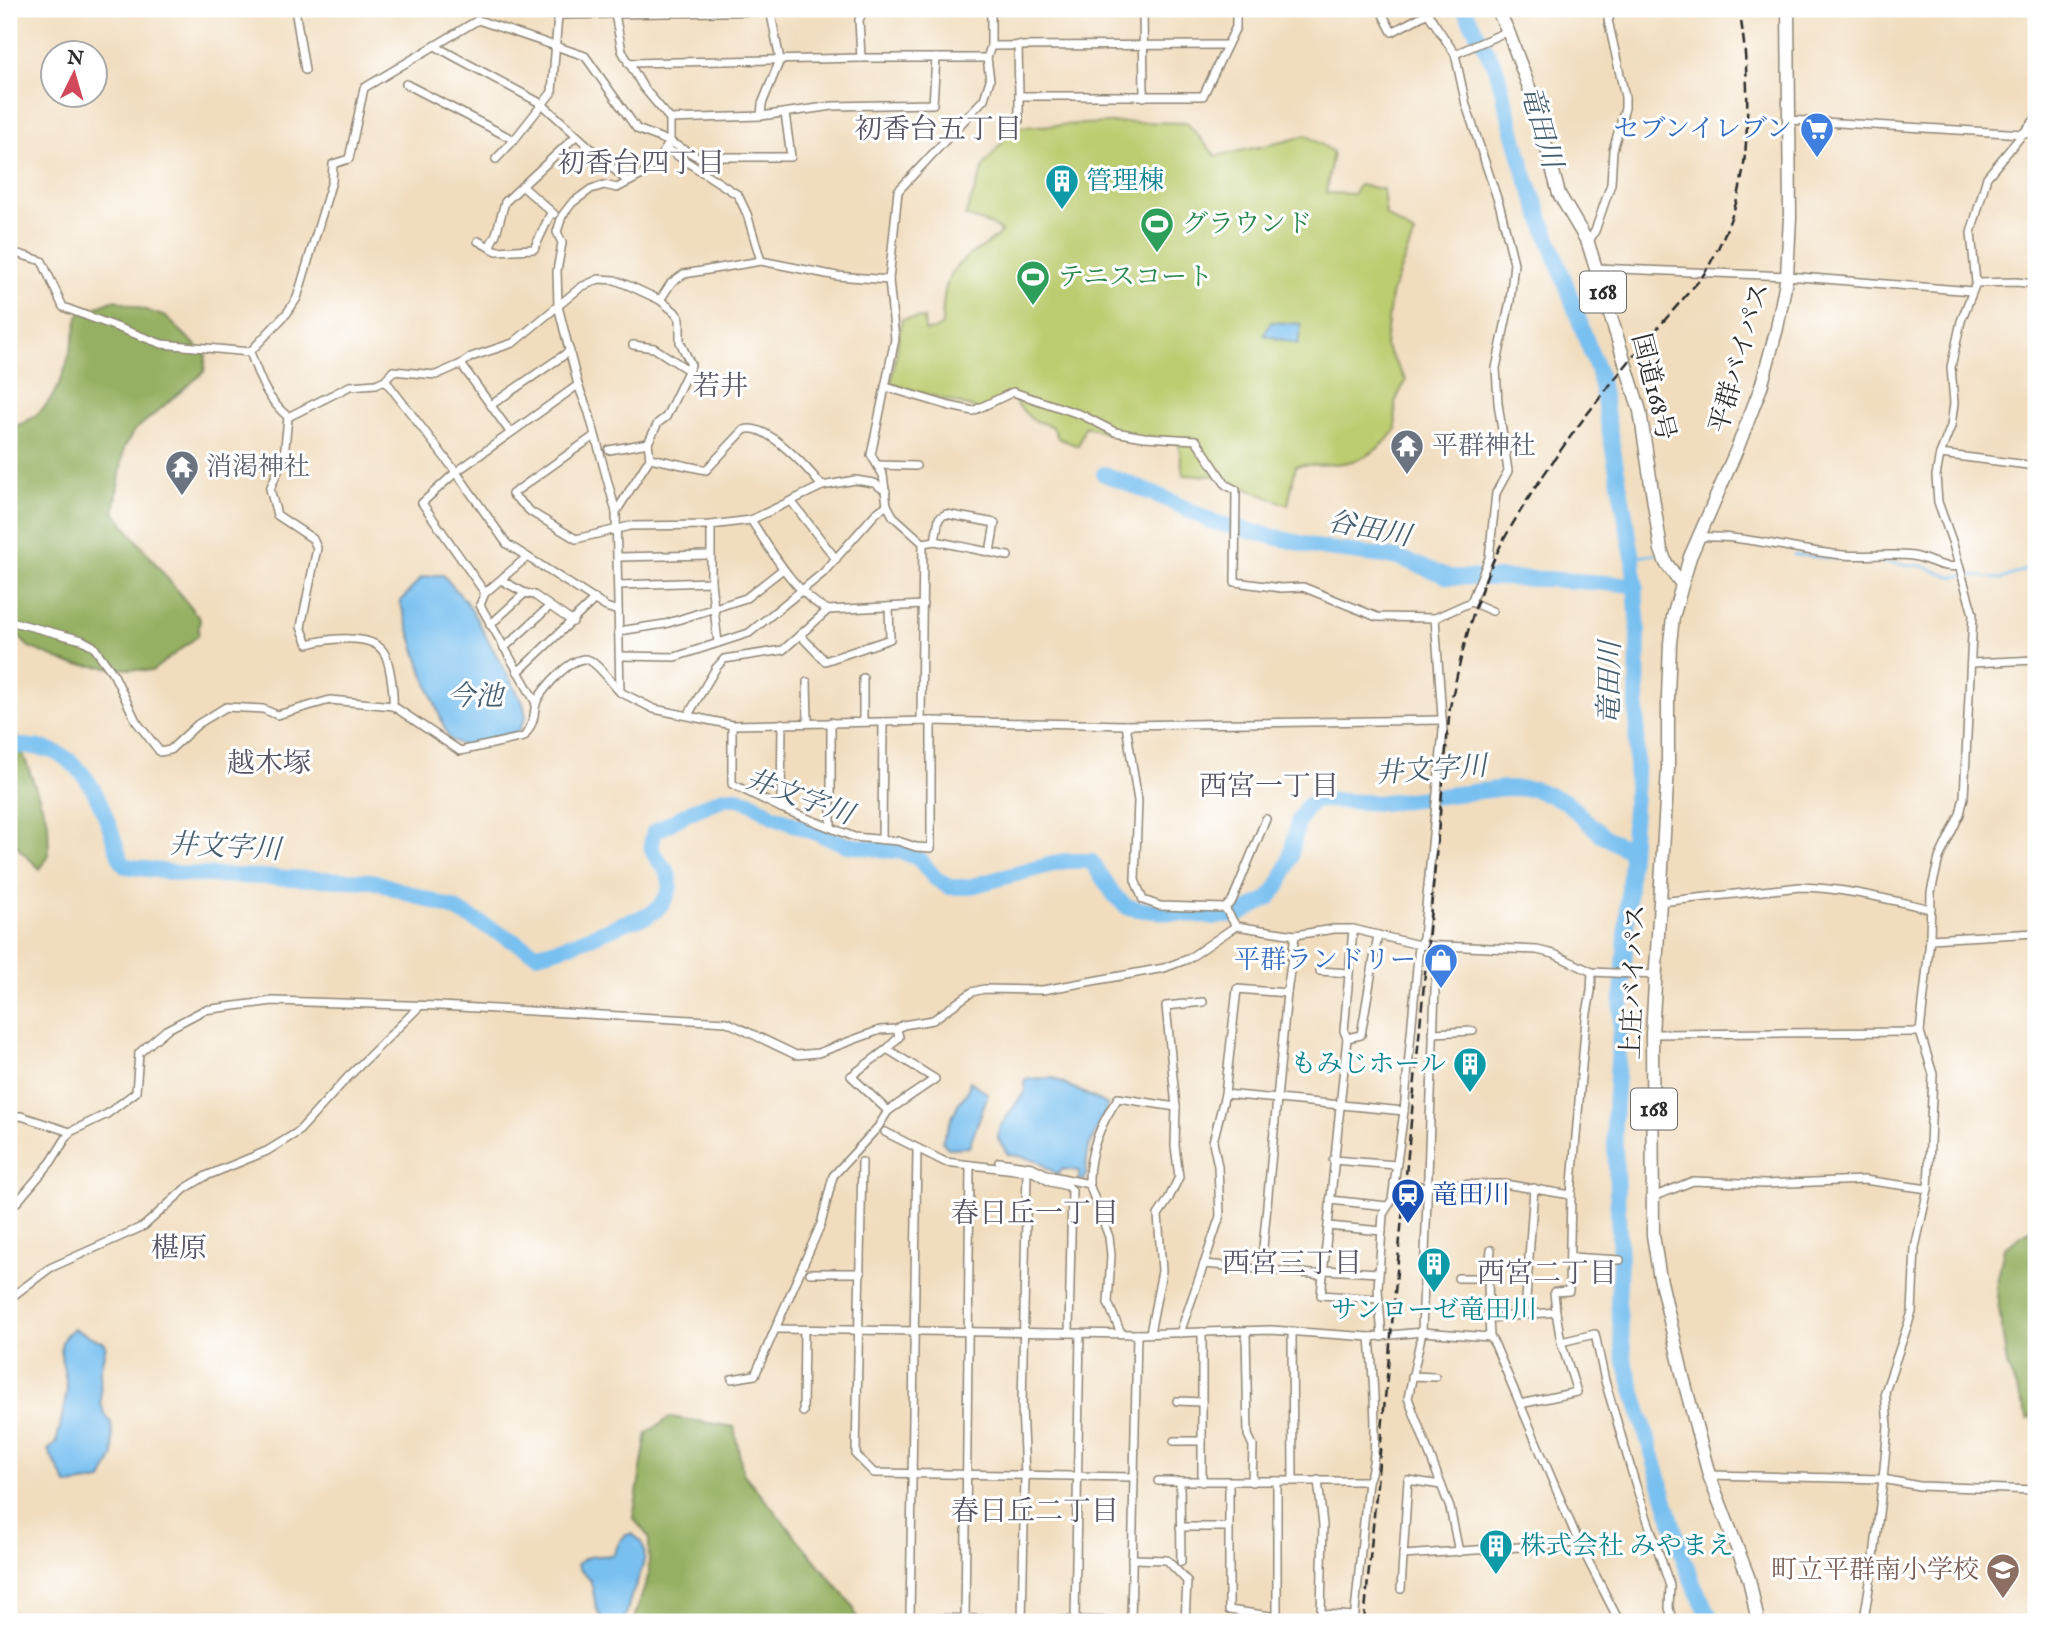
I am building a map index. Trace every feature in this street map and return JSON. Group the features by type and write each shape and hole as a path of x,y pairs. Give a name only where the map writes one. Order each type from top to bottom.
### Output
{"highway":[{"name":"国道168号","path":"1497,9 1508,30 1534,101 1559,194 1588,243 1640,411 1661,550 1666,564 1681,583"},
{"name":"平群バイパス","path":"1681,583 1761,387 1777,328 1787,276 1790,217 1788,9"},
{"name":"上庄バイパス","path":"1681,583 1670,643 1668,768 1660,902 1652,974 1653,1235 1683,1377 1709,1475 1749,1578 1758,1622"}],"street":[{"path":"295,9 305,70"},
{"path":"538,9 537,15 614,11 771,10 780,60 762,104 761,116"},
{"path":"861,58 859,20 864,9"},
{"path":"921,721 923,543 893,516 887,505 883,475 871,455 895,340 889,280 898,191 984,99 990,80 987,58 991,46 991,9"},
{"path":"1143,9 1144,96"},
{"path":"1019,96 1203,96 1236,27 1236,9"},
{"path":"886,387 973,411 1013,392 1082,415 1115,432 1144,437 1196,440 1226,485 1236,490 1235,582 1281,588 1303,587 1377,617 1435,618 1469,605 1489,558 1496,494 1508,471 1496,368 1510,302 1514,263 1500,206 1466,105 1455,54 1427,11 1392,32 1380,9"},
{"path":"1588,243 1595,231 1611,184 1613,150 1625,108 1608,20 1614,9"},
{"path":"614,11 622,51 628,63 643,88 670,119 669,145 642,175 617,188 604,185 592,189 572,203 562,216 557,232 562,243 557,271 558,306 578,385 589,414 616,512 620,692"},
{"path":"496,159 514,141 552,92 558,15"},
{"path":"250,352 287,313 296,298 332,181 334,164 349,159 365,88 478,20 585,56 637,128 698,157 791,157 785,113"},
{"path":"1455,54 1508,30"},
{"path":"1018,45 1019,121"},
{"path":"991,46 1227,45"},
{"path":"435,47 542,104 628,182"},
{"path":"670,119 761,116 833,106 933,104 936,58"},
{"path":"628,63 987,58"},
{"path":"406,84 514,141"},
{"path":"1861,1622 1865,1613 1874,1557 1883,1479 1888,1426 1885,1392 1912,1312 1915,1248 1928,1189 1933,1074 1920,1032 1930,939 1931,892 1939,858 1964,797 1973,614 1938,502 1936,476 1940,454 1951,426 1954,403 1951,367 1961,321 1974,287 1971,233 1987,177 2036,118"},
{"path":"1788,120 2036,133"},
{"path":"489,247 496,234 505,202 576,136"},
{"path":"669,145 738,195 747,214 761,261"},
{"path":"522,186 551,213 562,216"},
{"path":"478,241 498,251 534,249 551,213"},
{"path":"9,251 42,261 63,307 162,344 250,352"},
{"path":"660,300 671,282 684,274 761,261 837,276 889,280"},
{"path":"1596,268 1974,287 2016,282 2036,284"},
{"path":"288,417 350,386 376,384 385,380 393,371 436,375 471,357 513,343 581,287 598,279 615,280 660,300 675,312 680,319 680,342 691,365 666,417 658,423 648,443 650,458 616,512"},
{"path":"633,345 654,348 688,370"},
{"path":"491,405 570,351"},
{"path":"250,352 265,390 274,404 288,417"},
{"path":"461,364 510,432"},
{"path":"385,380 507,544 606,607 618,611"},
{"path":"485,593 422,503 456,472 578,385"},
{"path":"288,417 284,457 270,489 277,515 313,539 317,548 301,627 308,644 333,638 371,642 384,652 394,689 393,706"},
{"path":"650,458 706,470 744,430 759,429 784,446 796,460 805,465 822,486"},
{"path":"594,436 512,494 531,512 576,539 618,528 711,525 751,520 822,486 855,480 874,483 886,491"},
{"path":"610,450 648,443"},
{"path":"1940,454 2036,466"},
{"path":"877,465 916,466"},
{"path":"791,501 836,559"},
{"path":"621,656 675,657 749,633 823,573 876,513 887,505"},
{"path":"935,541 939,519 946,514 996,523 990,552"},
{"path":"751,520 783,569 819,607 828,610 923,606"},
{"path":"711,525 712,608 718,643"},
{"path":"1699,537 1739,537 1784,548 1844,555 1914,556 1944,568 1960,568"},
{"path":"923,543 935,541 1008,556"},
{"path":"618,557 710,555"},
{"path":"527,557 485,593 480,605 536,703"},
{"path":"619,631 665,624 746,598 783,569"},
{"path":"501,580 534,595 573,622"},
{"path":"618,585 711,582"},
{"path":"490,625 525,593"},
{"path":"518,672 595,600"},
{"path":"1471,602 1492,611"},
{"path":"505,648 550,606"},
{"path":"800,635 825,661 890,639 889,607"},
{"path":"688,715 724,659 783,650 828,610"},
{"path":"1382,1337 1381,1305 1378,1299 1381,1231 1383,1214 1392,1200 1404,1111 1443,731 1435,618"},
{"path":"9,621 82,640 93,646 114,675 136,721 160,752 170,750 198,724 226,707 263,709 277,715 330,700 393,706 460,751 524,737 532,723 536,703 543,692 572,662 580,659 588,659 620,692 654,709 732,724 931,721 1126,725 1442,720"},
{"path":"1972,663 2036,660"},
{"path":"863,678 863,722"},
{"path":"807,682 808,723"},
{"path":"732,724 732,784 781,808 854,837 931,848 931,721"},
{"path":"831,722 831,827"},
{"path":"882,840 883,722"},
{"path":"781,808 782,723"},
{"path":"1126,725 1138,801 1135,880 1143,900 1160,906 1226,910"},
{"path":"1226,910 1266,819"},
{"path":"1660,902 1800,887 1856,892 1931,909"},
{"path":"1226,910 1234,924"},
{"path":"9,1209 51,1161 70,1132 107,1114 136,1092 139,1053 166,1030 204,1010 273,1001 452,1006 727,1022 796,1055 818,1053 880,1030 897,1029 903,1025 933,1020 972,992 984,989 1043,990 1164,968 1188,959 1234,924 1295,935 1353,929 1419,945 1537,950 1554,954 1595,973 1652,974"},
{"path":"1353,929 1344,1031 1347,1038 1321,1295 1378,1299"},
{"path":"1930,939 2036,933"},
{"path":"1261,1269 1295,935"},
{"path":"1347,1038 1361,1035 1378,935"},
{"path":"1439,947 1433,1033 1422,1332 1408,1398 1450,1508 1459,1552"},
{"path":"1320,971 1349,973"},
{"path":"1520,1404 1577,1392 1561,1342 1554,1292 1569,1291 1571,1195 1586,1019 1595,973"},
{"path":"1180,1333 1220,1216 1213,1142 1225,1094 1237,989 1287,993"},
{"path":"1150,1333 1162,1271 1158,1215 1179,1177 1175,1146 1176,1107 1166,1006 1203,1002"},
{"path":"9,1299 50,1268 144,1226 186,1188 206,1176 267,1150 298,1132 347,1078 419,1007"},
{"path":"888,1111 851,1076 899,1037 897,1029"},
{"path":"1433,1033 1473,1031"},
{"path":"1653,1034 1920,1032"},
{"path":"732,1379 755,1375 821,1224 833,1176 878,1127 888,1111 935,1079 887,1049"},
{"path":"1225,1094 1404,1111"},
{"path":"1121,1333 1108,1303 1111,1255 1109,1237 1089,1184 1095,1143 1118,1098 1176,1107"},
{"path":"9,1117 21,1116 70,1132"},
{"path":"885,1132 945,1162 1027,1171 1072,1190 1069,1332"},
{"path":"917,1150 910,1618 1172,1622"},
{"path":"1333,1160 1396,1165"},
{"path":"862,1162 856,1455 874,1473 1134,1477"},
{"path":"999,1162 1032,1167 1048,1175 1089,1184"},
{"path":"965,1620 970,1165"},
{"path":"1022,1621 1025,1476 1022,1406 1027,1171"},
{"path":"1653,1197 1693,1181 1765,1184 1864,1180 1928,1189"},
{"path":"1394,1184 1504,1184 1571,1195"},
{"path":"1525,1314 1534,1188"},
{"path":"1330,1200 1387,1206"},
{"path":"1328,1226 1381,1231"},
{"path":"1491,1250 1488,1278 1490,1337 1579,1543 1622,1622"},
{"path":"1570,1257 1620,1260"},
{"path":"1204,1264 1379,1273"},
{"path":"810,1273 861,1273"},
{"path":"1458,1278 1488,1278"},
{"path":"1489,1318 1556,1311"},
{"path":"776,1329 1137,1334 1292,1331 1370,1337 1422,1332 1490,1337"},
{"path":"803,1412 804,1330"},
{"path":"1292,1331 1293,1480"},
{"path":"1202,1332 1202,1482"},
{"path":"1246,1332 1248,1435 1253,1446 1252,1482"},
{"path":"1076,1620 1080,1333"},
{"path":"1132,1622 1137,1334"},
{"path":"1561,1342 1595,1334 1605,1381 1636,1486 1670,1586 1669,1608 1673,1622"},
{"path":"1318,1480 1323,1525 1321,1614 1354,1619 1368,1480 1372,1474 1376,1433 1370,1337"},
{"path":"1412,1376 1435,1377"},
{"path":"1177,1401 1202,1402"},
{"path":"1174,1441 1202,1441"},
{"path":"1709,1475 1883,1479 1919,1486 2036,1490"},
{"path":"1158,1481 1368,1480"},
{"path":"1401,1589 1408,1480 1441,1485"},
{"path":"1180,1481 1181,1562"},
{"path":"1229,1482 1229,1610 1277,1620 1277,1481"},
{"path":"1180,1527 1229,1527"},
{"path":"1403,1555 1579,1543"},
{"path":"1132,1559 1167,1560 1187,1581 1185,1622"}],"green space":[{"path":"1132,122 1187,123 1216,156 1306,135 1333,152 1326,193 1354,194 1359,185 1383,189 1386,215 1414,234 1391,295 1385,346 1406,380 1395,402 1396,430 1363,458 1340,464 1296,465 1288,505 1215,476 1184,475 1178,443 1131,439 1085,426 1078,446 1058,438 1053,427 1031,419 1009,396 981,413 971,407 891,384 902,319 924,318 925,331 942,325 947,283 956,266 1001,232 992,225 965,216 985,164 1014,127"},
{"path":"115,300 166,317 206,355 204,372 134,431 124,448 114,512 200,619 198,636 152,671 70,664 29,647 9,627 9,428 27,421 41,411 52,398 66,366 79,314"},
{"path":"9,726 17,737 48,822 49,856 40,869 20,850 9,833"},
{"path":"2036,1226 2036,1415 2028,1419 2007,1365 1996,1287 2004,1248"},
{"path":"670,1417 734,1427 743,1473 853,1606 858,1622 633,1622 649,1574 649,1537 633,1518 647,1433"}],"water":[{"path":"1271,322 1301,324 1298,344 1264,335"},
{"name":"今池","path":"443,575 468,604 523,703 526,716 518,732 463,746 449,739 423,673 400,602 421,578"},
{"path":"1053,1078 1108,1105 1088,1149 1085,1180 1079,1180 1079,1171 1063,1169 1058,1175 1036,1160 1008,1154 998,1139 999,1128 1025,1091 1025,1079"},
{"path":"970,1081 988,1094 969,1147 948,1148 942,1141 958,1104 967,1093"},
{"path":"74,1329 106,1345 100,1371 101,1403 111,1423 114,1455 102,1480 70,1485 66,1483 48,1450 57,1439 67,1393 61,1356 62,1341"},
{"path":"632,1534 639,1540 645,1555 641,1572 624,1619 603,1620 596,1607 591,1582 577,1565 586,1558 614,1554 620,1541 626,1535"}],"waterway":[{"name":"竜田川","path":"1464,9 1496,68 1525,174 1599,374 1633,558 1638,630 1636,777 1614,1122 1620,1260 1618,1302 1624,1359 1682,1555 1694,1586 1713,1622"},
{"name":"谷田川","path":"1104,474 1164,498 1213,522 1320,548 1400,558 1449,577 1545,579 1636,585"},
{"path":"1633,558 1656,554"},
{"path":"1794,555 1923,566 1950,577 1968,575 2002,579 2036,565"},
{"name":"井文字川","path":"9,745 52,751 79,769 97,796 125,866 183,874 373,881 455,909 537,954 649,915 666,898 670,885 669,877 652,849 654,832 692,811 724,798 738,798 753,803 773,816 847,845 903,852 919,859 936,879 949,887 968,887 1064,861 1091,861 1115,896 1127,907 1214,917 1240,914 1269,898 1279,885 1290,859 1298,822 1307,806 1318,800 1383,803 1505,788 1534,789 1565,801 1602,835 1631,852"}],"railway":[{"path":"1364,1622 1450,707 1460,662 1479,595 1497,553 1521,510 1595,404 1704,275 1727,229 1741,182 1747,133 1747,80 1739,9"}],"place":[{"name":"セブンイレブン","path":"1817,159"},
{"name":"管理棟","path":"1062,211"},
{"name":"グラウンド","path":"1157,254"},
{"name":"テニスコート","path":"1033,307"},
{"name":"平群神社","path":"1407,476"},
{"name":"消渇神社","path":"182,497"},
{"name":"平群ランドリー","path":"1441,990"},
{"name":"もみじホール","path":"1470,1094"},
{"name":"竜田川","path":"1408,1225"},
{"name":"サンローゼ竜田川","path":"1434,1294"},
{"name":"株式会社 みやまえ","path":"1496,1576"},
{"name":"町立平群南小学校","path":"2003,1600"}],"district":[{"name":"初香台五丁目","path":"938,130"},
{"name":"初香台四丁目","path":"641,164"},
{"name":"若井","path":"720,387"},
{"name":"越木塚","path":"269,764"},
{"name":"西宮一丁目","path":"1269,787"},
{"name":"春日丘一丁目","path":"1035,1214"},
{"name":"椹原","path":"179,1249"},
{"name":"西宮三丁目","path":"1292,1264"},
{"name":"西宮二丁目","path":"1547,1274"},
{"name":"春日丘二丁目","path":"1035,1512"}]}
